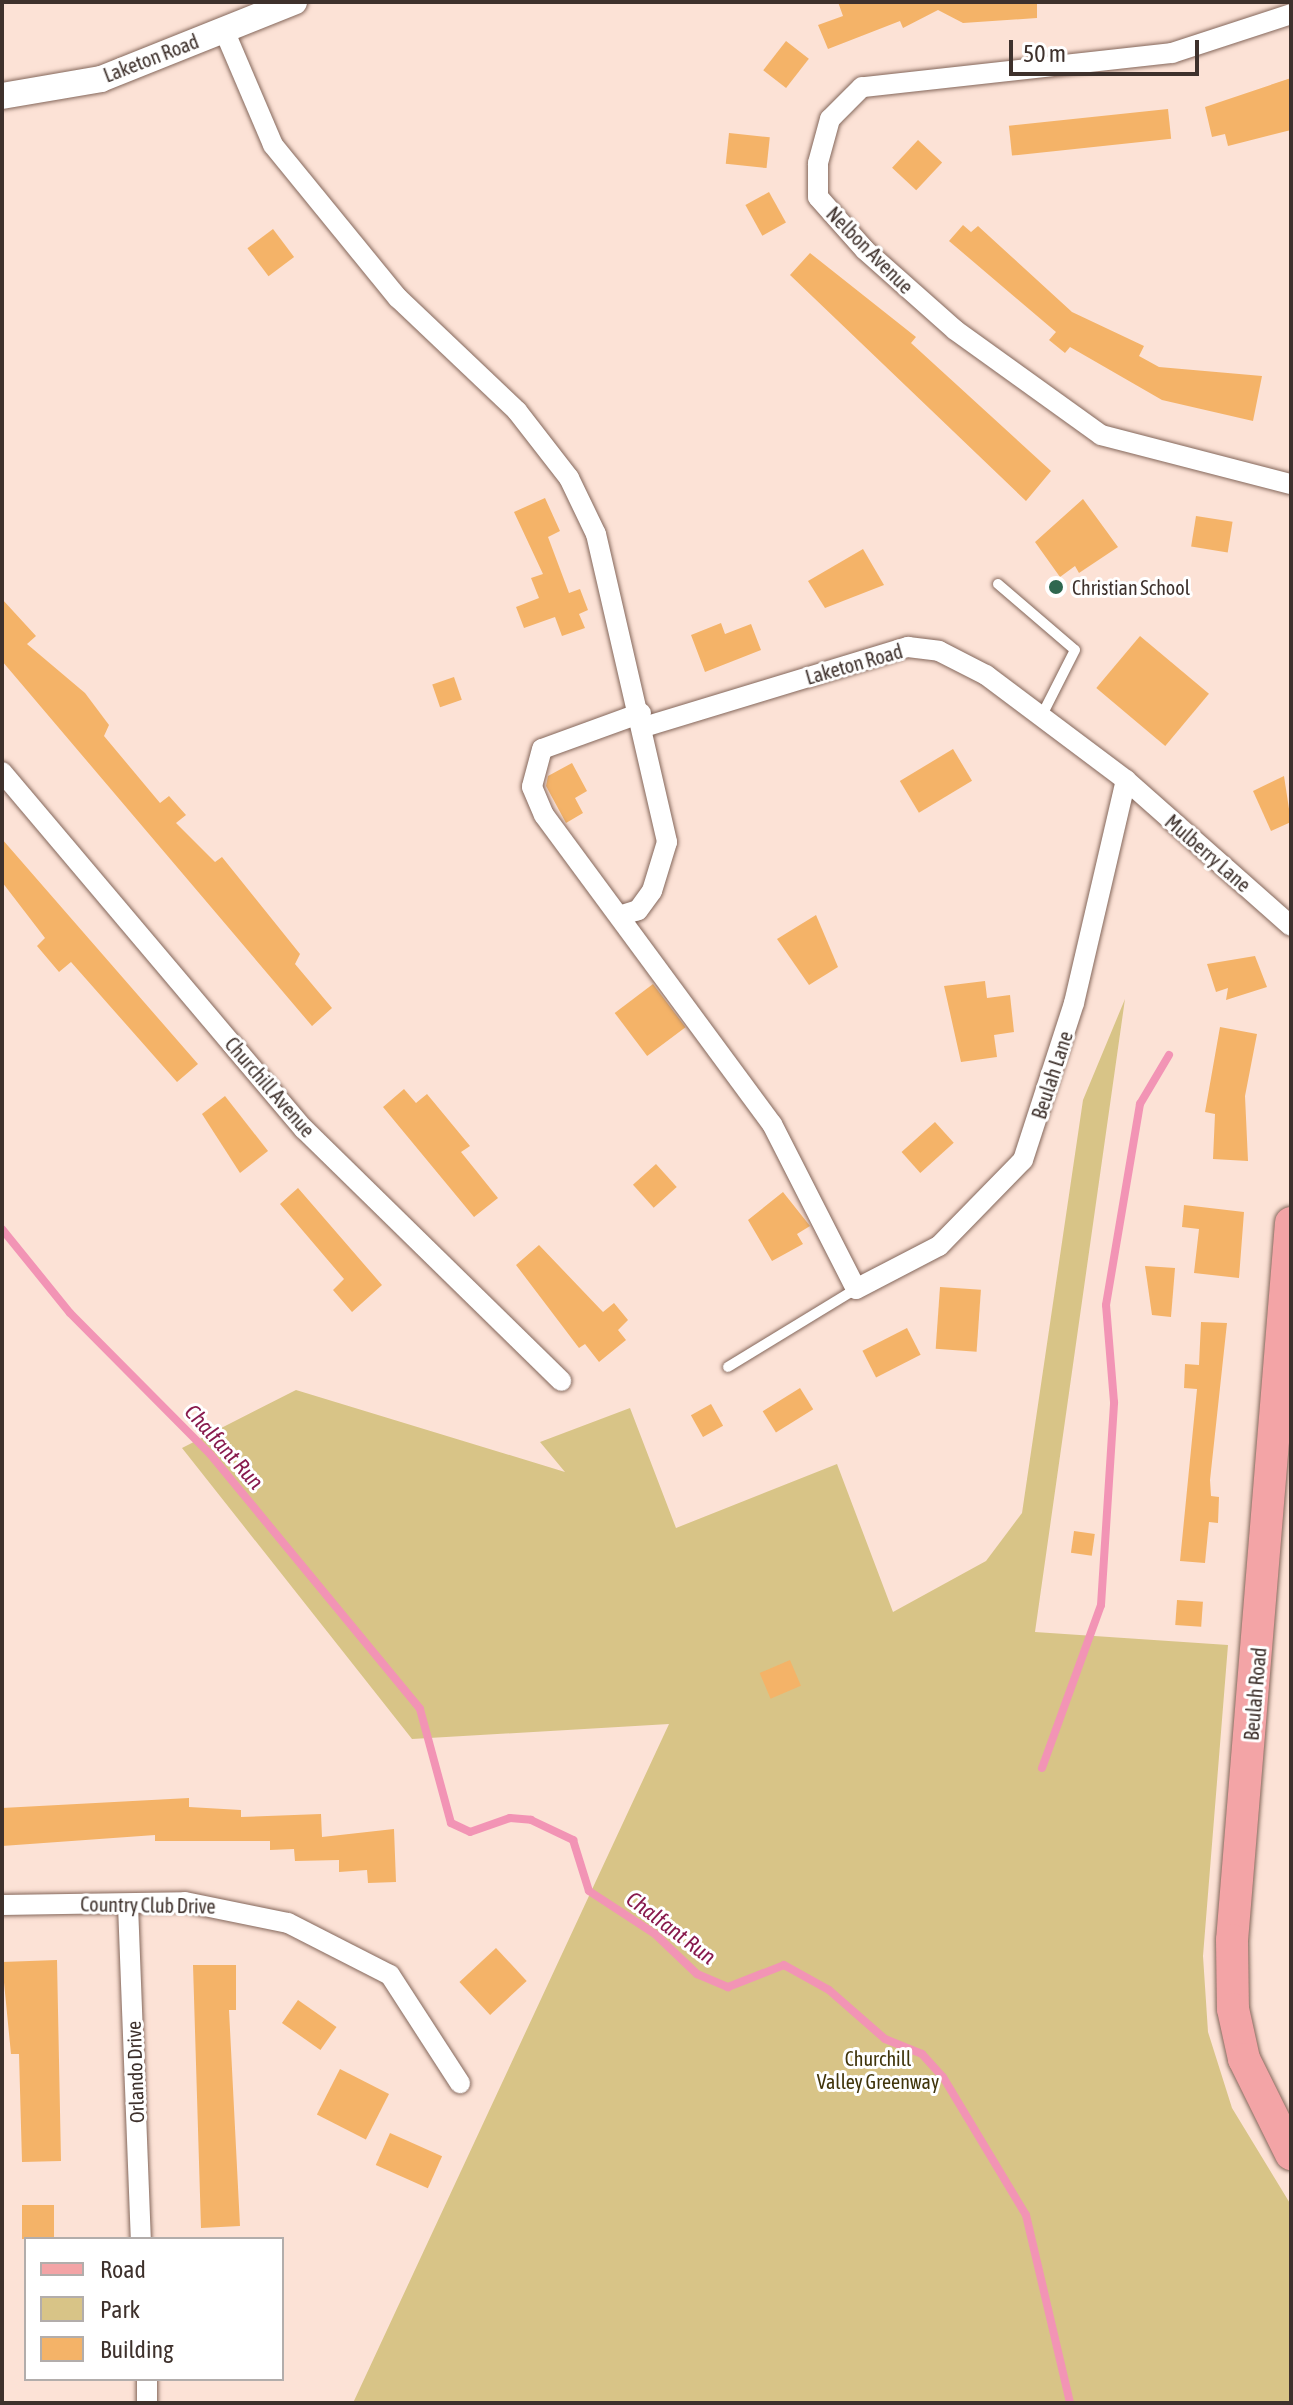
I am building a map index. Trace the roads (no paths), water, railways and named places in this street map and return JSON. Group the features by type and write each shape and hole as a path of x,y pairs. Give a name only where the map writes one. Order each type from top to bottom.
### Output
{"main road":[{"name":"Beulah Road","path":"1291,1223 1232,1940 1233,2009 1244,2059 1291,2154"}],"street":[{"name":"Laketon Road","path":"2,96 101,79 294,2"},
{"name":"Nelbon Avenue","path":"1291,14 1172,53 862,87 830,119 818,163 818,197 865,250 955,330 1101,435 1291,484"},
{"path":"224,30 273,145 398,298 478,368 569,478 596,534 643,720 667,842 652,891 638,910 620,916 772,1124 856,1289"},
{"name":"Laketon Road","path":"620,916 544,815 532,787 542,749 908,647 939,651 986,675 1126,780"},
{"name":"Churchill Avenue","path":"2,772 304,1129 561,1381"},
{"name":"Mulberry Lane","path":"1126,780 1291,926"},
{"name":"Beulah Lane","path":"856,1289 939,1246 1023,1160 1071,1016 1126,780"},
{"name":"Country Club Drive","path":"2,1905 226,1906 366,1957 390,1975 460,2083"},
{"name":"Orlando Drive","path":"128,1905 141,2237"},
{"path":"147,2381 147,2403"}],"lane":[{"path":"998,584 1075,650 1041,717"},
{"path":"728,1367 856,1289"}],"waterway":[{"path":"1042,1768 1101,1605 1114,1402 1106,1305 1140,1104 1169,1055"},
{"name":"Chalfant Run","path":"2,1229 70,1313 210,1454 420,1709 451,1823 470,1832 510,1818 531,1820 573,1840 589,1891 655,1934 697,1974 728,1987 784,1965 829,1990 885,2039 922,2054 943,2077 1026,2215 1070,2403"}],"place":[{"name":"Christian School","path":"1056,587"}],"park label":[{"name":"Churchill Valley Greenway","path":"878,2070"}]}
